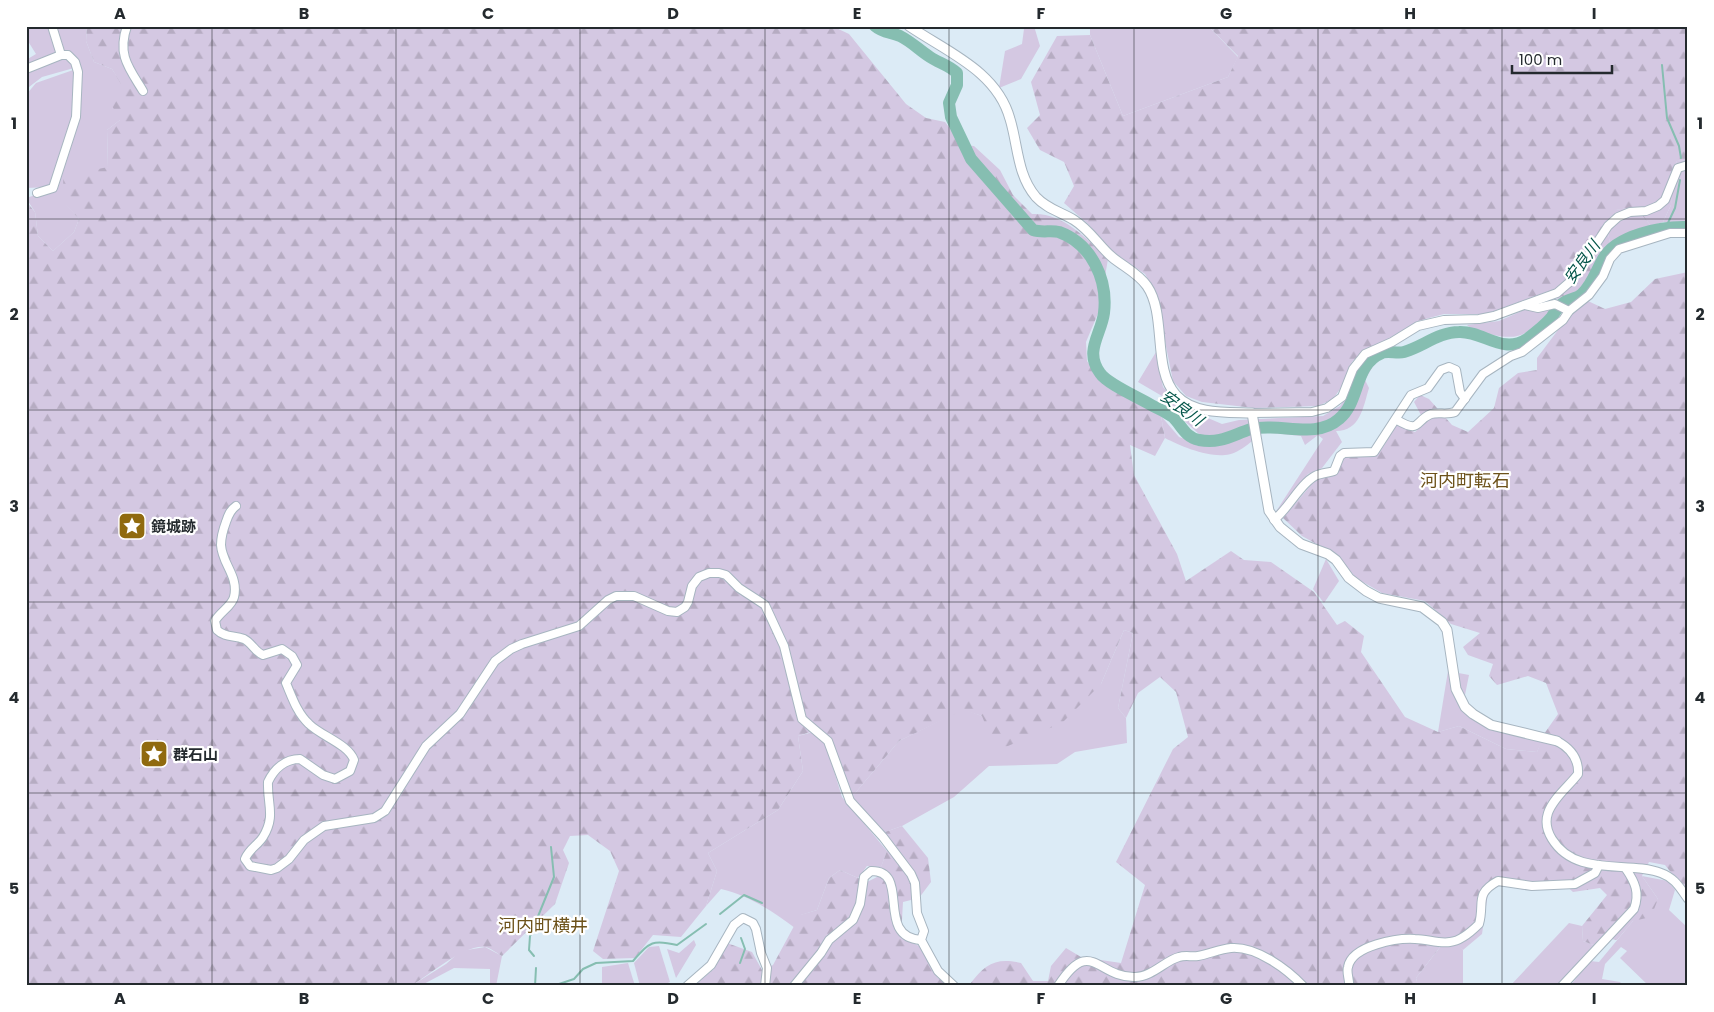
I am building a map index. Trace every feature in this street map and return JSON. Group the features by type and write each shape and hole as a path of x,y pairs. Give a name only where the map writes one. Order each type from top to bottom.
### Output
{"street":[{"path":"52,26 61,55"},
{"path":"127,26 123,49 126,64 143,90"},
{"path":"910,26 981,72 1005,104 1022,172 1028,187 1051,209 1074,220 1087,230 1110,256 1139,276 1148,287 1154,303 1166,374 1176,395 1196,407 1219,412 1252,416 1312,412 1327,408 1342,397 1358,360 1376,347 1392,342 1412,329 1430,322 1479,319 1525,305 1566,287 1608,226 1618,217 1630,212 1646,211 1658,206 1665,200 1678,168 1688,165"},
{"path":"26,69 61,55 68,55 76,62 78,72 76,117 53,188 37,193"},
{"path":"1397,420 1408,426 1414,426 1433,414 1455,412 1483,374 1506,359 1522,352 1563,320 1566,309 1589,295 1603,276 1610,259 1619,249 1670,233 1688,234"},
{"path":"1525,305 1538,308 1554,304 1566,309"},
{"path":"1274,520 1291,504 1308,481 1315,476 1334,471 1340,456 1344,453 1374,452 1397,420 1411,395 1428,388 1441,370 1448,367 1456,370 1460,392 1465,399"},
{"path":"1252,416 1269,511 1288,536 1336,560 1349,578 1366,591 1379,598 1422,607 1442,622 1447,630 1456,690 1465,707 1478,717 1491,725 1557,741 1567,746 1573,753 1579,767 1578,774 1552,805 1547,820 1547,829 1553,841 1567,854 1599,865 1650,870 1668,876 1682,889 1688,899"},
{"path":"236,506 228,517 221,536 221,547 234,580 235,595 230,604 215,621 217,630 228,637 247,640 257,653 263,655 275,654 282,649 292,656 297,665 286,683 300,714 318,731 347,751 354,760 350,770 335,778 323,775 300,759 286,762 278,767 268,782 271,801 270,823 260,842 247,854 245,859 250,866 271,870 277,868 289,858 304,840 324,826 374,818 385,811 426,746 460,714 495,661 511,649 579,626 608,600 616,596 634,596 668,611 677,612 688,602 692,586 699,577 709,573 719,573 726,575 739,588 765,606 784,646 802,719 828,741 850,801 883,837 912,874 915,883 917,912 924,932 921,940"},
{"path":"1350,986 1348,966 1362,951 1395,939 1452,942 1471,932 1479,924 1481,897 1484,890 1498,881 1532,886 1554,884 1567,886 1583,881 1595,873 1599,865"},
{"path":"1562,986 1634,909 1637,896 1636,887 1626,869"},
{"path":"794,986 829,940 853,920 858,912 864,877 871,871 881,873 891,883 894,892 895,919 899,929 914,939 921,940"},
{"path":"687,986 711,964 734,925 743,918 753,923 756,930 761,953 767,968 765,986"},
{"path":"921,940 938,970 954,986"},
{"path":"1058,986 1076,965 1084,960 1093,961 1126,976 1136,977 1157,970 1178,957 1200,956 1232,947 1251,952 1268,960 1304,986"}],"green space":[{"path":"29,26 87,26 86,41 94,62 112,69 125,89 120,120 107,130 108,167 64,202 79,219 74,232 53,251 38,236 35,212 26,198 55,189 78,113 82,82 81,66 42,77 29,87 26,82 26,60 36,54 26,38"},
{"path":"87,26 832,26 849,34 906,104 926,118 945,122 963,145 974,146 1000,170 1013,195 1032,214 1054,217 1064,222 1083,235 1108,259 1099,311 1086,342 1087,361 1102,382 1161,416 1165,438 1155,456 1130,445 1134,475 1177,554 1186,581 1231,551 1244,560 1271,562 1314,592 1337,625 1345,621 1364,636 1361,652 1405,717 1438,732 1459,726 1506,749 1537,752 1544,734 1558,714 1546,683 1528,676 1497,685 1489,676 1493,664 1468,655 1463,647 1480,633 1451,624 1425,601 1382,593 1356,578 1338,556 1302,536 1283,518 1317,478 1333,476 1340,469 1341,462 1345,456 1366,457 1378,453 1396,424 1415,432 1423,425 1422,417 1414,402 1420,395 1429,399 1452,425 1468,432 1494,408 1499,388 1518,373 1537,370 1537,358 1567,318 1588,301 1605,309 1631,302 1655,279 1688,272 1688,894 1665,865 1649,862 1642,876 1658,899 1651,917 1633,921 1617,940 1606,938 1596,946 1583,941 1582,926 1607,895 1600,888 1573,892 1562,882 1533,882 1524,890 1501,884 1488,893 1482,934 1463,950 1447,938 1416,978 1418,986 961,986 970,984 986,967 1005,961 1021,963 1033,981 1048,981 1051,966 1066,948 1081,957 1121,963 1145,885 1116,862 1173,749 1188,737 1176,692 1160,677 1138,693 1126,718 1118,708 1133,633 1124,630 1101,684 1062,723 996,751 982,716 963,710 899,741 851,798 833,742 820,729 798,736 803,771 778,810 708,853 717,871 706,906 681,937 653,935 635,958 603,959 593,951 619,871 610,851 588,835 570,836 563,850 569,863 555,904 502,956 485,947 477,947 447,961 411,986 26,986 26,201 35,212 38,236 53,251 74,232 79,219 64,203 63,176 108,167 107,130 120,120 111,104 124,89 112,69 94,62 86,41"},
{"path":"1016,26 1034,26 1040,46 1021,79 999,88 1005,51 1022,44 1024,29"},
{"path":"1090,26 1208,26 1238,57 1228,77 1123,116 1090,35"},
{"path":"1208,26 1688,26 1688,160 1677,161 1672,172 1671,205 1663,222 1651,226 1635,207 1616,210 1606,223 1610,243 1578,292 1560,301 1549,291 1486,314 1444,314 1418,321 1386,340 1364,350 1352,362 1344,383 1333,399 1318,406 1254,408 1202,402 1186,396 1173,381 1155,292 1145,274 1112,252 1088,224 1064,203 1074,186 1064,162 1040,150 1027,128 1040,115 1031,82 1057,36 1090,35 1123,116 1228,77 1238,56"},
{"path":"76,69 73,116 51,187 26,188 26,95 36,83"},
{"path":"1688,160 1688,222 1663,222 1671,205 1672,172 1677,161"},
{"path":"1635,207 1651,226 1610,243 1606,223 1615,210"},
{"path":"1524,310 1551,310 1530,330 1517,336 1510,337 1486,333 1474,330 1467,325 1499,321"},
{"path":"1156,352 1163,387 1182,407 1222,424 1239,420 1323,416 1340,406 1347,397 1357,372 1376,361 1365,380 1369,388 1359,417 1350,427 1336,431 1342,442 1322,468 1308,474 1283,508 1275,513 1323,439 1318,435 1305,445 1301,436 1263,432 1235,453 1218,455 1194,450 1165,438 1161,416 1179,437 1197,443 1199,434 1171,409 1162,396 1138,382"},
{"path":"1326,559 1339,581 1324,603 1313,589"},
{"path":"1124,630 1133,633 1118,708 1126,718 1127,743 1075,752 1057,764 989,766 954,797 902,826 885,832 851,798 899,741 963,709 982,716 1101,684"},
{"path":"1448,671 1469,675 1465,695 1467,715 1491,729 1542,741 1537,752 1506,749 1459,726 1438,732"},
{"path":"813,732 826,745 842,797 887,851 881,867 867,866 858,878 840,870 829,878 817,910 801,915 795,928 760,905 721,889 706,906 717,871 708,853 778,810 803,771 798,736"},
{"path":"902,826 928,858 931,882 919,898 903,902 901,937 919,946 937,977 949,986 694,986 714,969 727,943 752,952 762,970 773,965 800,915 817,910 829,878 840,870 867,882 877,877 887,851 895,849 885,832"},
{"path":"1642,876 1668,881 1675,890 1669,910 1688,928 1688,986 1649,986 1620,958 1627,951 1621,947 1605,964 1602,979 1620,982 1624,986 1570,986 1590,961 1599,962 1633,921 1658,899"},
{"path":"1569,923 1582,926 1583,941 1596,946 1557,986 1510,986"},
{"path":"1448,937 1463,950 1463,983 1465,986 1418,986 1416,978"},
{"path":"694,940 696,945 676,978 667,949 679,953"},
{"path":"659,946 670,982 661,986 640,986 634,963 649,947"},
{"path":"485,947 502,956 496,986 490,986 490,969 454,968 420,986 411,986 446,964 461,951"},
{"path":"628,963 635,986 602,986 602,967"}],"waterway":[{"name":"安良川","path":"875,26 904,38 930,57 957,73 957,85 949,103 951,117 971,159 1033,230 1059,232 1071,238 1081,245 1095,265 1100,276 1105,301 1104,313 1093,350 1095,365 1100,373 1116,386 1173,417 1187,434 1194,439 1220,440 1262,427 1308,430 1330,425 1339,419 1351,403 1361,374 1366,366 1382,353 1404,352 1444,334 1459,332 1477,335 1501,344 1518,343 1527,339 1543,326 1560,305 1582,294 1591,282 1603,259 1618,244 1653,230 1688,227"},
{"path":"1662,65 1667,118 1679,146 1681,158"},
{"path":"1666,227 1675,208 1680,180"},
{"path":"534,956 529,950 530,936 554,877 551,847"},
{"path":"720,914 744,895 762,903"},
{"path":"553,986 574,979 583,969 596,963 633,961 648,946 657,942 677,945 706,924"},
{"path":"740,963 745,949 741,938"},
{"path":"535,986 536,968"}],"place":[{"name":"鏡城跡","path":"132,526"},
{"name":"群石山","path":"154,754"}],"district":[{"name":"河内町転石","path":"1465,480"},
{"name":"河内町横井","path":"543,925"}]}
